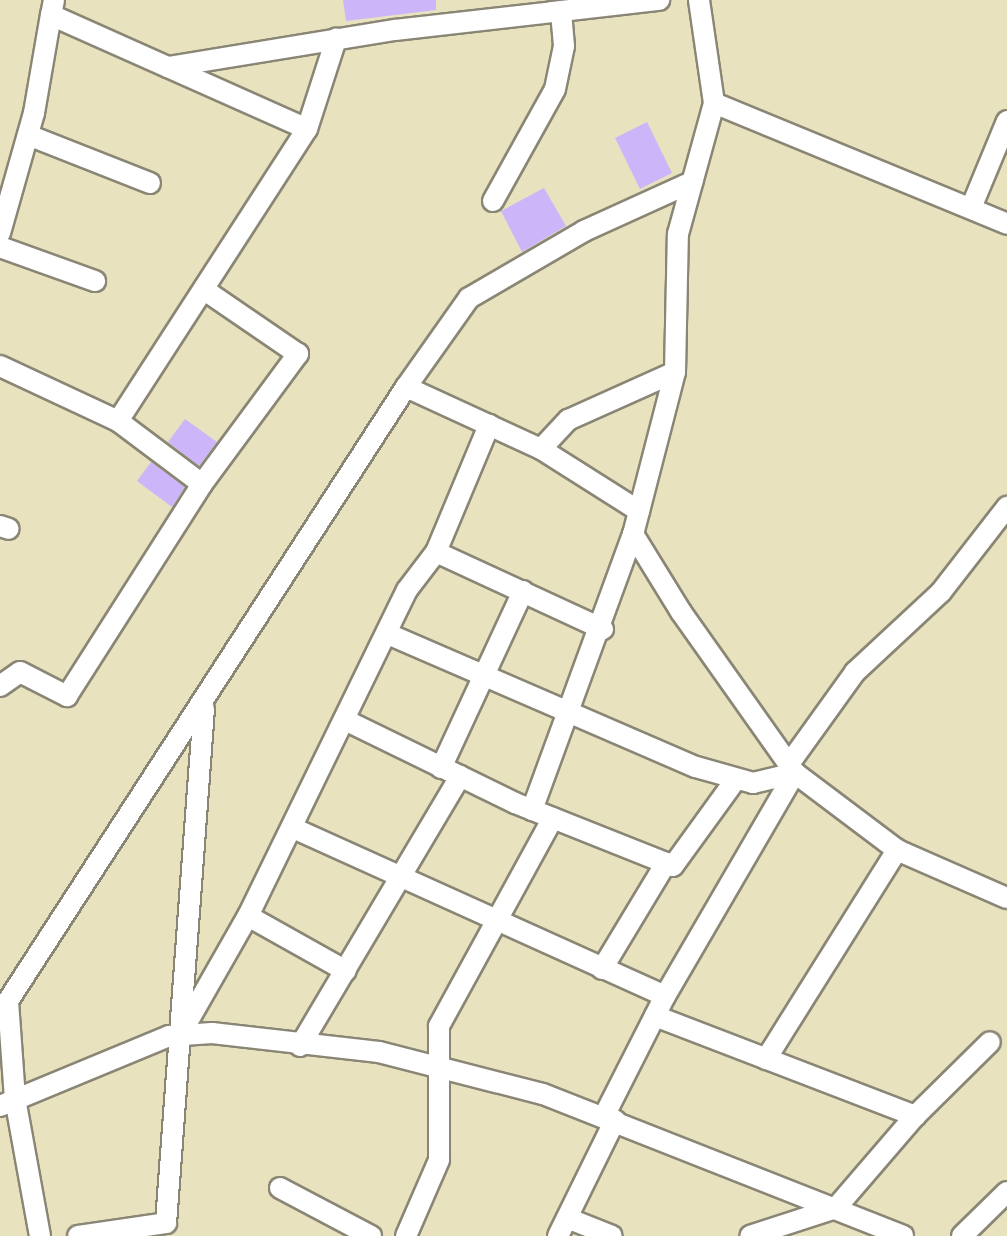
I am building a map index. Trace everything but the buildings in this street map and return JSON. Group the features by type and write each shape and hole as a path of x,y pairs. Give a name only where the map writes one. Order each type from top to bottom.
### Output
{"street":[{"path":"168,67 336,39 659,0"},
{"path":"532,810 603,629 633,534 675,372 678,234 714,103 699,0"},
{"path":"0,233 28,135 52,8 168,67 307,129"},
{"path":"493,201 555,89 564,46 561,11"},
{"path":"118,421 206,291 307,129 336,39"},
{"path":"714,103 1007,224"},
{"path":"971,208 1007,121"},
{"path":"28,135 150,183"},
{"path":"40,1236 8,1102 8,1001 204,704 406,387 469,298 584,231 692,182"},
{"path":"0,247 95,281"},
{"path":"0,686 20,672 67,696 202,484 298,354 206,291"},
{"path":"0,366 118,421 202,484"},
{"path":"541,449 568,420 675,372"},
{"path":"406,387 541,449 639,511"},
{"path":"180,1035 248,916 388,634 436,552 489,425"},
{"path":"612,1236 562,1227 665,996 792,768 855,672 941,592 1007,507"},
{"path":"633,534 735,696 792,768 897,850 1007,898"},
{"path":"436,552 603,629"},
{"path":"300,1046 402,876 451,772 483,681 523,591"},
{"path":"388,634 483,681 736,779 753,783 792,768"},
{"path":"78,1236 166,1223 204,704"},
{"path":"347,721 532,810 673,866 736,779"},
{"path":"406,1236 439,1160 439,1026 553,818"},
{"path":"293,828 665,996"},
{"path":"766,1059 897,850"},
{"path":"602,969 666,863"},
{"path":"248,916 346,971"},
{"path":"655,1016 915,1116"},
{"path":"8,1102 180,1035 379,1052 610,1118 903,1236"},
{"path":"750,1236 836,1208 915,1116 990,1042"},
{"path":"280,1188 371,1236"},
{"path":"962,1236 1007,1192"}]}
